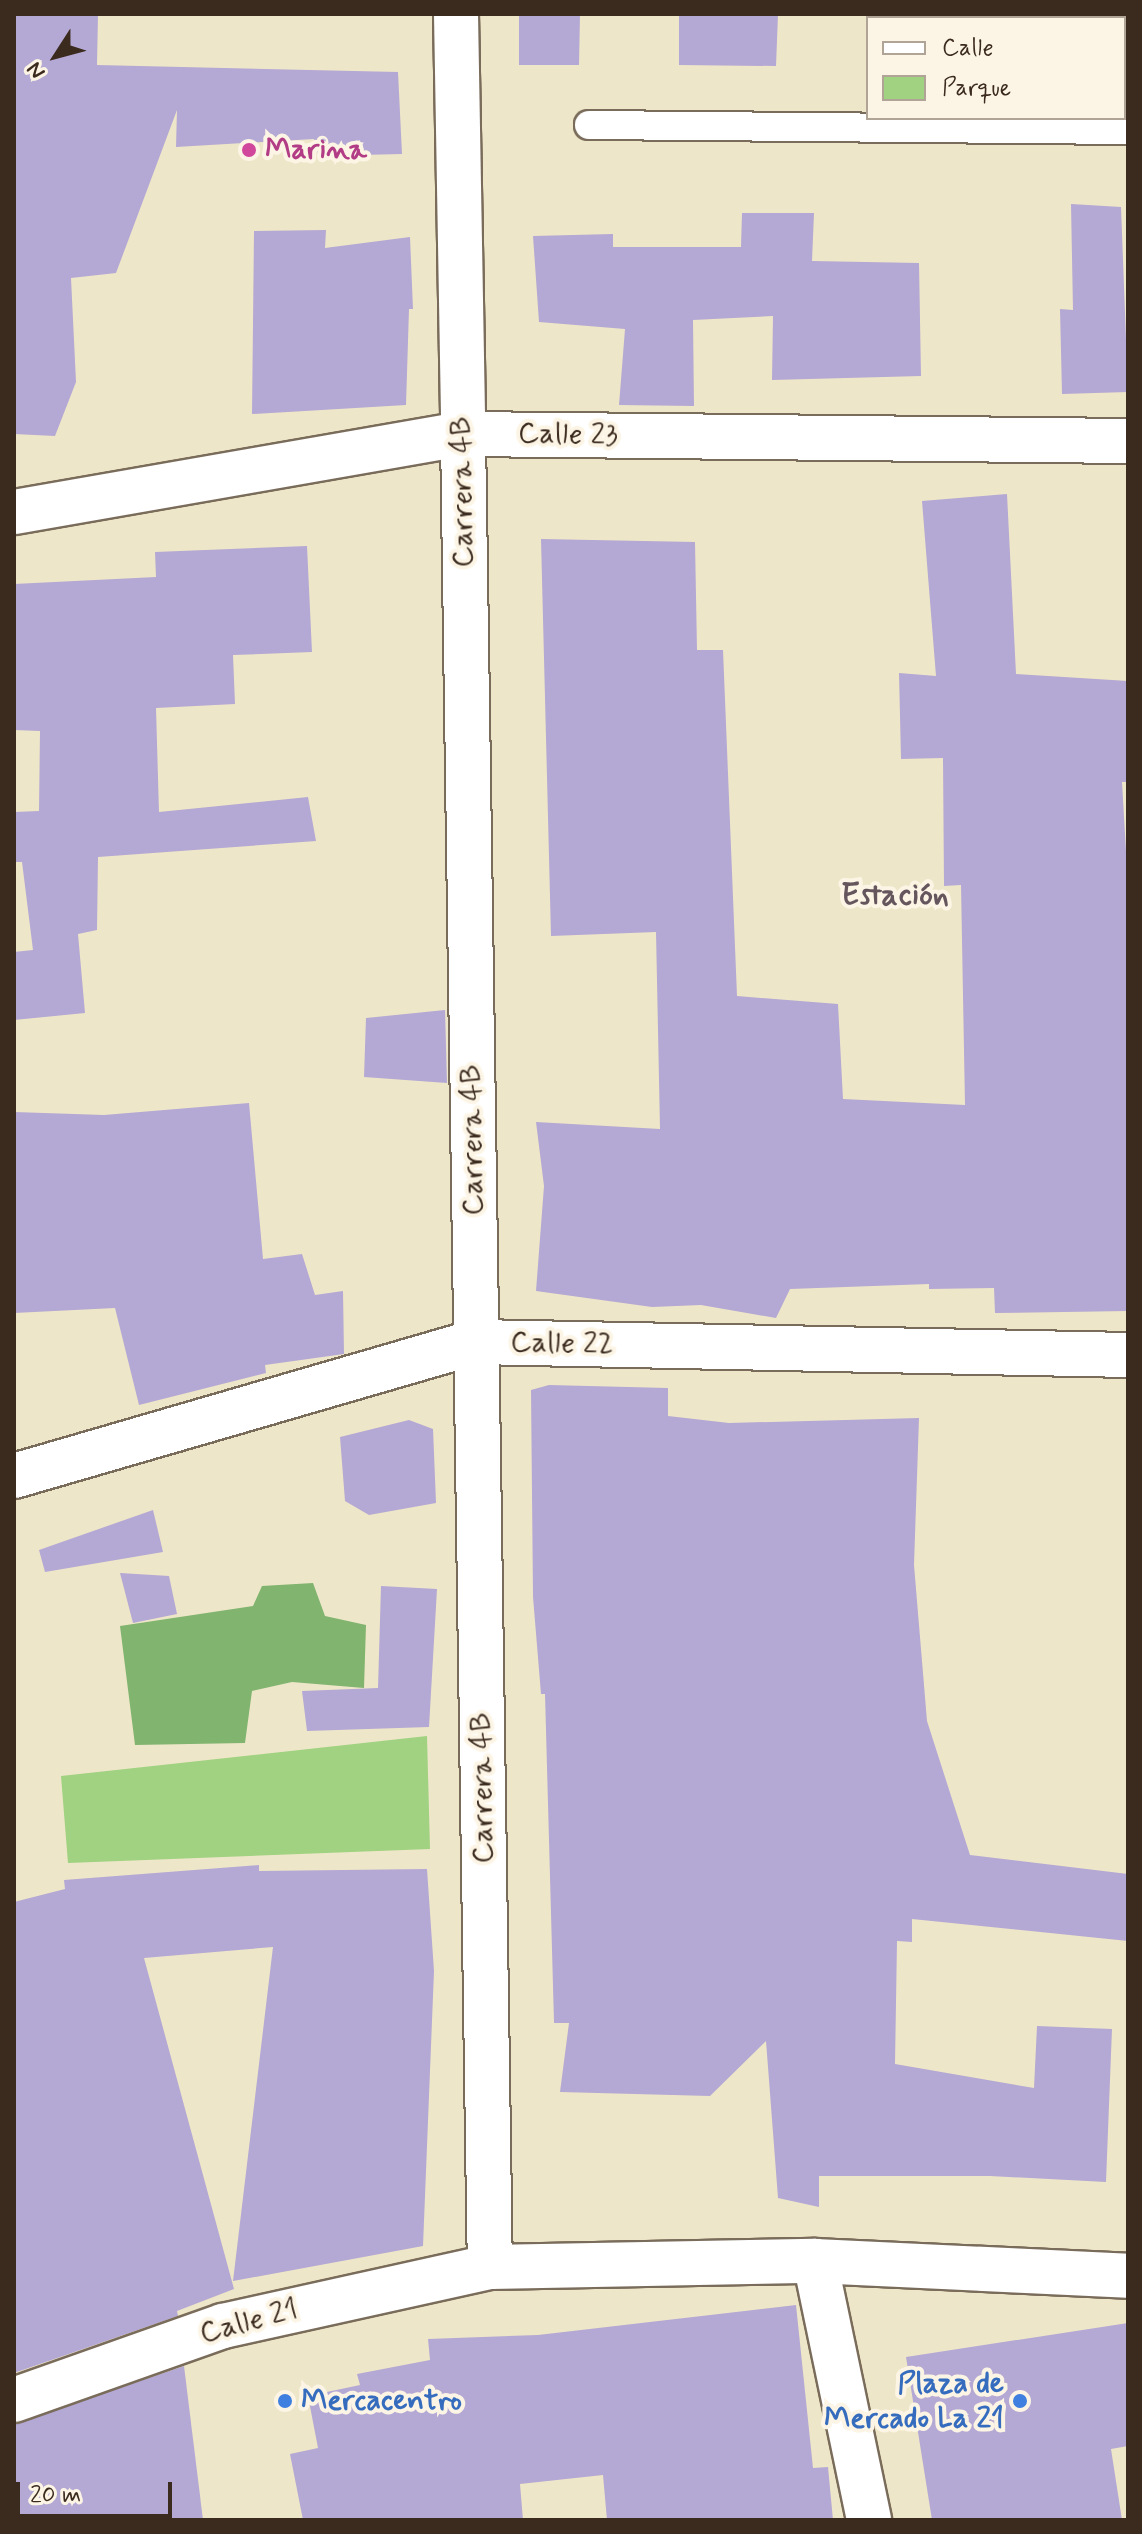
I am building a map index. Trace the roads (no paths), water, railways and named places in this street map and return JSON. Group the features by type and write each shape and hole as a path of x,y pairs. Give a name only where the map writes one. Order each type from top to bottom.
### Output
{"street":[{"name":"Carrera 4B","path":"456,14 490,2267"},
{"name":"Calle 23","path":"14,512 463,434 1128,441"},
{"name":"Calle 22","path":"14,1476 476,1342 1128,1355"},
{"name":"Calle 21","path":"14,2400 223,2326 490,2267 815,2261 1128,2276"},
{"path":"815,2261 869,2520"}],"lane":[{"path":"589,125 1128,130"}],"place":[{"name":"Marina","path":"249,150"},
{"name":"Mercacentro","path":"285,2401"},
{"name":"Plaza de Mercado La 21","path":"1020,2401"}],"district":[{"name":"Estación","path":"895,895"}]}
